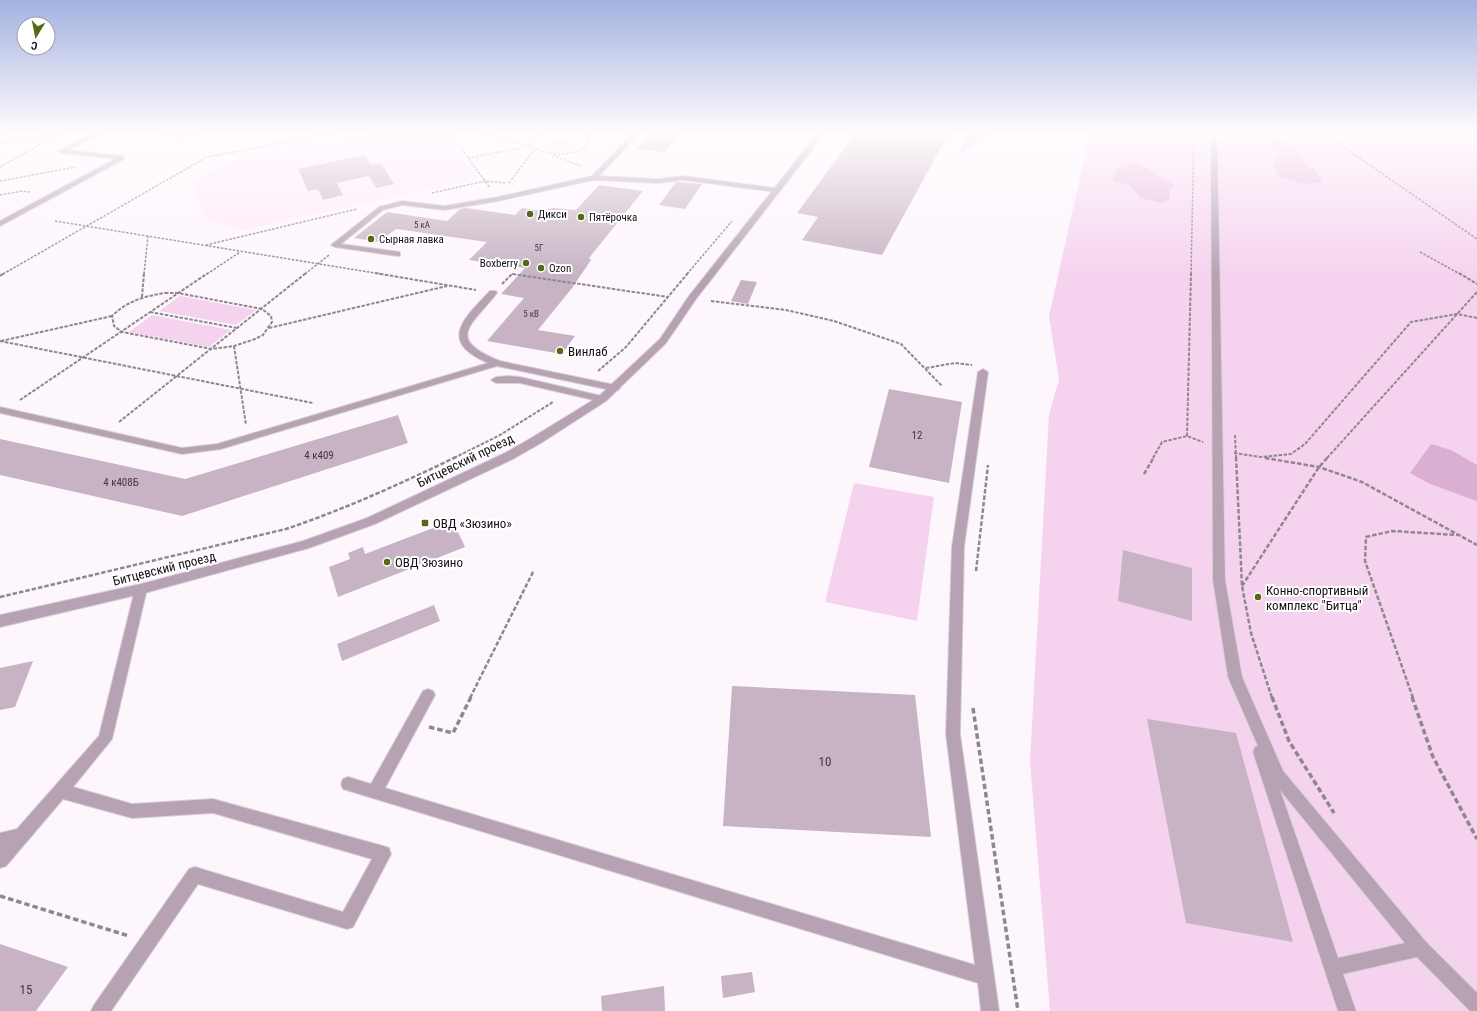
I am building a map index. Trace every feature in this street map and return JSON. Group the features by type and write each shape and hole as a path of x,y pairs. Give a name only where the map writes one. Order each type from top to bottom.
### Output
{"street":[{"name":"Битцевский проезд","path":"0,621 141,589 305,545 371,521 509,456 602,399 663,341 692,298 783,180"}],"lane":[{"path":"0,224 81,180"},
{"path":"397,254 335,245 381,208 402,203 444,208 511,196 578,180"},
{"path":"648,180 665,180"},
{"path":"700,180 775,190"},
{"path":"1215,180 1219,580 1235,677 1332,968 1348,1011"},
{"path":"494,293 473,314 462,334 463,342 470,350 479,357 497,363 614,388"},
{"path":"2,411 182,451 200,450 217,447 248,438 497,363"},
{"path":"983,372 958,547 952,734 990,1011"},
{"path":"496,380 520,380 602,399"},
{"path":"0,860 105,739 141,589"},
{"path":"1235,677 1278,776 1420,948 1477,1006"},
{"path":"375,791 428,695"},
{"path":"348,784 985,977"},
{"path":"60,791 132,812 213,806 383,854 347,921 195,875 100,1011"},
{"path":"0,841 22,835"},
{"path":"1332,968 1420,948"}],"path":[{"path":"0,276 168,180"},
{"path":"511,180 508,184 511,196"},
{"path":"1187,436 1193,180"},
{"path":"1391,180 1477,239"},
{"path":"431,193 485,181 498,198"},
{"path":"204,246 362,208"},
{"path":"55,221 494,293 512,274 668,297"},
{"path":"586,381 626,347 733,221"},
{"path":"142,297 148,236"},
{"path":"105,434 341,246"},
{"path":"2,411 122,332 240,251"},
{"path":"1420,252 1437,258 1477,284"},
{"path":"112,316 111,322 115,328 122,332 212,349 234,346 255,339 269,328 449,286"},
{"path":"1242,586 1318,467 1477,292"},
{"path":"0,341 112,316 131,301 142,297 166,293 178,293 262,308 271,316 272,322 269,328"},
{"path":"710,301 786,310 834,321 901,344 942,386"},
{"path":"150,312 237,328"},
{"path":"1261,457 1291,454 1305,444 1411,322 1457,314 1477,318"},
{"path":"0,341 342,409"},
{"path":"234,346 248,438"},
{"path":"926,368 955,363 973,364 983,372"},
{"path":"0,598 240,541 286,529 332,513 378,494 493,438 533,415 570,391"},
{"path":"1235,430 1242,586 1251,633 1270,693 1288,741 1335,815"},
{"path":"1144,474 1162,442 1187,436 1236,454 1318,467 1362,482 1456,535 1477,545"},
{"path":"976,574 989,456"},
{"path":"1456,535 1392,531 1366,538 1366,561 1433,757 1477,839"},
{"path":"412,724 453,733 534,570"},
{"path":"973,699 1018,1011"},
{"path":"0,896 149,942"}],"shaded area":[{"path":"198,180 473,180 242,230 207,220 192,184"},
{"name":"Конно-спортивный комплекс \"Битца\"","path":"1079,180 1477,180 1477,1011 1050,1011 1030,761 1049,414 1059,380 1049,316"},
{"path":"1166,180 1176,186 1169,188 1170,199 1161,203 1140,198 1130,185 1113,181"},
{"path":"1289,180 1322,180 1323,182 1304,184"},
{"path":"180,296 256,310 236,325 159,311"},
{"path":"152,315 231,330 209,347 129,332"},
{"path":"1431,444 1451,450 1477,465 1477,501 1430,484 1410,473"},
{"path":"854,483 934,497 917,621 825,602"}],"building":[{"path":"303,180 350,180 337,183 343,195 323,200 318,189 308,191"},
{"path":"371,180 392,180 394,184 376,188"},
{"path":"821,180 923,180 882,255 802,240 818,217 797,213"},
{"path":"676,182 702,184 685,209 659,205"},
{"path":"599,185 643,191 589,258 591,260 572,288 538,330 575,336 562,354 487,341 524,298 501,294 525,268 469,260 487,242 396,229 379,242 354,238 387,212 447,221 460,209 466,208 515,215 522,208 542,211 553,208 576,210"},
{"path":"741,280 757,282 748,304 731,301"},
{"path":"889,389 962,402 949,483 869,467"},
{"path":"398,415 408,443 182,516 0,475 0,439 185,479"},
{"path":"451,517 465,547 338,597 329,567 350,559 348,553 363,547 365,554 433,528 432,524"},
{"path":"1123,550 1192,568 1192,621 1118,601"},
{"path":"434,605 440,621 342,661 337,644"},
{"path":"33,661 15,707 0,710 0,668"},
{"path":"732,686 915,695 931,837 723,826"},
{"path":"1147,719 1236,733 1293,942 1186,923"},
{"path":"0,944 68,967 36,1011 0,1011"},
{"path":"752,972 755,992 723,998 721,976"},
{"path":"664,986 665,1011 602,1011 601,996"}],"place":[{"name":"Дикси","path":"530,214"},
{"name":"Пятёрочка","path":"581,217"},
{"name":"Сырная лавка","path":"371,239"},
{"name":"Boxberry","path":"526,263"},
{"name":"Ozon","path":"541,268"},
{"name":"Винлаб","path":"560,351"},
{"name":"ОВД «Зюзино»","path":"425,523"},
{"name":"ОВД Зюзино","path":"387,562"},
{"name":"Конно-спортивный комплекс \"Битца\"","path":"1258,597"}]}
